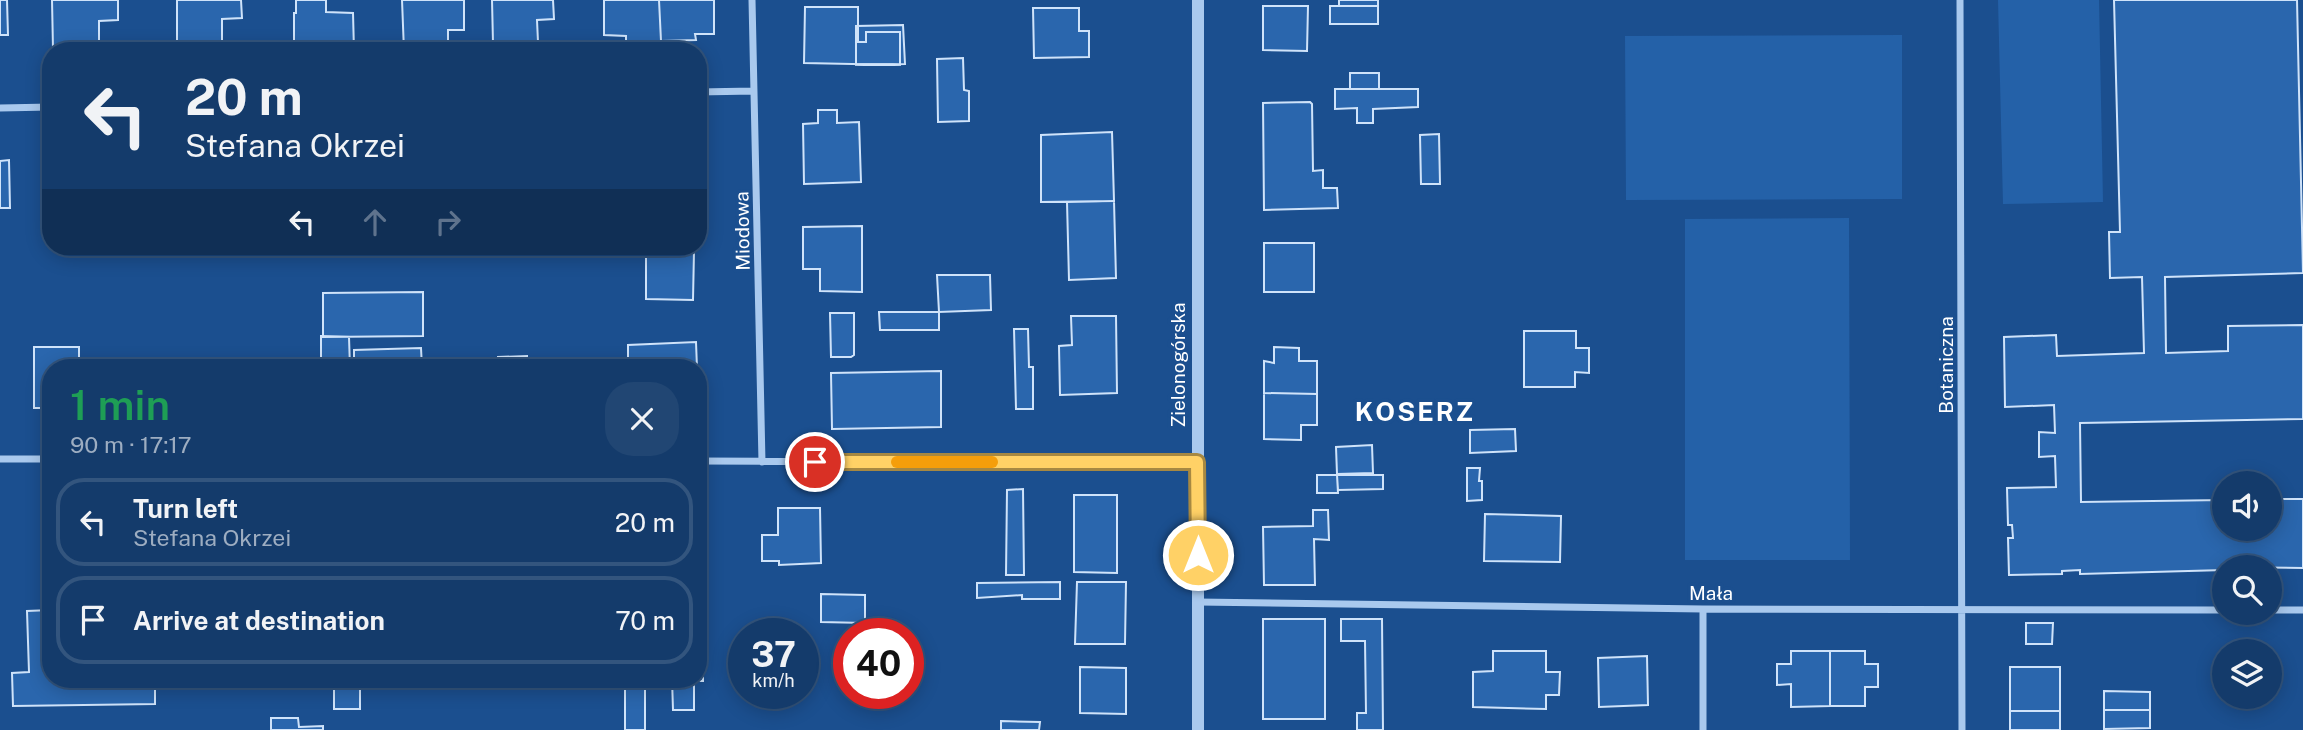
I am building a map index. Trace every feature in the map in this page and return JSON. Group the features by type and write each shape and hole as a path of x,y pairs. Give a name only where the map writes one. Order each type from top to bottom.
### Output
{"street":[{"name":"Miodowa","path":"752,0 762,462"},
{"name":"Zielonogórska","path":"1198,0 1198,730"},
{"name":"Botaniczna","path":"1960,0 1962,730"},
{"path":"707,92 754,91"},
{"path":"0,108 42,107"},
{"path":"0,459 42,459"},
{"path":"707,461 1197,462"},
{"name":"Mała","path":"1198,602 1703,609 2212,610"},
{"path":"1703,609 1703,730"},
{"path":"2282,610 2303,610"}],"shaded area":[{"path":"1998,0 2099,0 2103,202 2003,204"},
{"path":"1902,35 1902,199 1626,200 1625,36"},
{"path":"1849,218 1850,560 1685,560 1685,219"}],"building":[{"path":"0,0 7,0 8,35 0,35"},
{"path":"52,0 118,0 118,20 99,21 99,42 53,42"},
{"path":"177,0 241,0 242,18 222,19 222,42 177,42"},
{"path":"296,0 326,0 326,12 353,13 354,42 294,42"},
{"path":"402,0 464,0 464,30 448,30 448,42 404,42"},
{"path":"492,0 553,0 554,19 537,20 538,42 493,42"},
{"path":"604,0 659,0 661,41 626,41 626,36 604,35"},
{"path":"659,0 714,0 714,34 695,34 696,40 661,41"},
{"path":"1339,0 1378,0 1378,6 1339,6"},
{"path":"2114,0 2297,0 2303,273 2165,277 2166,353 2228,351 2228,326 2303,325 2303,419 2080,423 2081,502 2212,500 2212,541 2282,541 2282,499 2303,499 2303,568 2282,568 2282,555 2212,555 2212,570 2080,574 2080,570 2062,571 2062,574 2009,575 2008,538 2013,538 2012,525 2008,525 2007,488 2056,487 2055,456 2039,457 2039,432 2055,433 2054,405 2005,407 2004,337 2056,335 2057,356 2144,353 2142,277 2110,278 2109,232 2120,232"},
{"path":"1263,6 1308,6 1307,51 1263,50"},
{"path":"1330,6 1378,6 1378,24 1330,24"},
{"path":"805,7 858,7 858,42 866,42 866,32 900,32 900,65 804,63"},
{"path":"1033,8 1079,8 1079,31 1089,31 1089,57 1034,58"},
{"path":"903,25 905,64 856,65 856,26"},
{"path":"963,58 964,90 969,91 969,121 938,122 937,59"},
{"path":"1350,73 1379,73 1379,89 1350,89"},
{"path":"1335,89 1418,89 1418,107 1373,109 1373,123 1357,123 1357,108 1335,109"},
{"path":"1310,102 1313,171 1323,170 1323,188 1337,188 1338,208 1264,210 1263,103"},
{"path":"818,110 837,110 837,123 859,122 861,182 804,184 803,124 818,123"},
{"path":"1112,132 1114,201 1041,202 1041,135"},
{"path":"1439,134 1440,184 1421,184 1420,135"},
{"path":"9,160 10,208 0,208 0,161"},
{"path":"1114,201 1116,278 1069,280 1067,202"},
{"path":"862,226 862,292 820,291 820,269 803,269 803,227"},
{"path":"1264,243 1314,243 1314,292 1264,292"},
{"path":"646,256 694,256 693,300 646,299"},
{"path":"937,275 990,275 991,310 939,312"},
{"path":"423,292 423,336 323,337 323,293"},
{"path":"879,312 939,312 939,330 880,330"},
{"path":"830,313 854,313 854,355 851,357 831,357"},
{"path":"1071,316 1116,316 1117,393 1060,395 1059,346 1072,345"},
{"path":"1014,329 1028,329 1029,367 1033,367 1033,409 1016,409"},
{"path":"1524,331 1576,331 1576,348 1589,348 1589,373 1575,372 1575,387 1524,387"},
{"path":"321,336 349,337 350,359 321,359"},
{"path":"696,342 697,359 628,359 628,345"},
{"path":"34,347 79,347 79,359 42,359 42,408 34,408"},
{"path":"1274,347 1299,348 1299,361 1317,361 1317,394 1264,393 1264,361 1274,363"},
{"path":"421,348 422,359 354,359 354,350"},
{"path":"527,356 548,359 498,359"},
{"path":"941,371 941,427 832,429 831,373"},
{"path":"1264,393 1317,394 1317,425 1301,425 1301,440 1264,439"},
{"path":"1515,429 1516,451 1470,453 1470,430"},
{"path":"1372,445 1373,473 1337,474 1336,447"},
{"path":"1467,468 1480,468 1482,500 1467,501"},
{"path":"1317,475 1337,475 1338,493 1317,493"},
{"path":"1337,475 1383,475 1383,489 1338,490"},
{"path":"1023,489 1024,575 1006,575 1007,490"},
{"path":"1074,495 1117,495 1117,573 1074,572"},
{"path":"778,508 820,508 821,563 779,565 779,561 762,561 762,535 778,535"},
{"path":"1313,510 1328,510 1329,540 1314,539 1315,585 1264,585 1263,527 1313,526"},
{"path":"1485,514 1561,516 1560,562 1484,561"},
{"path":"1060,582 1060,599 1022,599 1022,595 977,598 977,583"},
{"path":"1077,582 1126,582 1125,644 1075,644"},
{"path":"821,594 865,595 865,618 833,618 833,622 821,622"},
{"path":"42,610 42,688 155,688 155,704 13,706 12,673 29,672 27,611"},
{"path":"1263,619 1325,619 1325,719 1263,719"},
{"path":"1341,619 1382,619 1383,730 1357,730 1357,713 1366,713 1365,641 1341,641"},
{"path":"2026,623 2053,623 2052,644 2026,644"},
{"path":"1493,651 1546,651 1546,672 1560,672 1559,695 1546,695 1546,709 1473,707 1473,672 1493,671"},
{"path":"1791,651 1830,651 1830,706 1791,707 1791,684 1777,685 1777,664 1791,664"},
{"path":"1830,651 1865,651 1865,664 1878,664 1878,687 1865,687 1865,706 1830,706"},
{"path":"1647,656 1648,705 1599,707 1598,658"},
{"path":"1080,667 1126,668 1126,714 1080,713"},
{"path":"2010,667 2060,667 2060,711 2010,711"},
{"path":"334,688 360,688 360,709 334,709"},
{"path":"625,688 645,688 645,730 625,730"},
{"path":"672,688 694,688 694,710 673,710"},
{"path":"2104,691 2150,692 2150,710 2104,710"},
{"path":"2104,710 2150,710 2150,728 2104,729"},
{"path":"2010,711 2060,711 2060,730 2010,730"},
{"path":"271,718 298,718 299,727 323,726 323,730 271,730"},
{"path":"1001,721 1040,722 1039,730 1001,730"}],"slow traffic":[{"path":"897,462 992,462"}],"district":[{"name":"KOSERZ","path":"1415,411"}],"route":[{"path":"815,462 1197,462 1198,555"}]}
